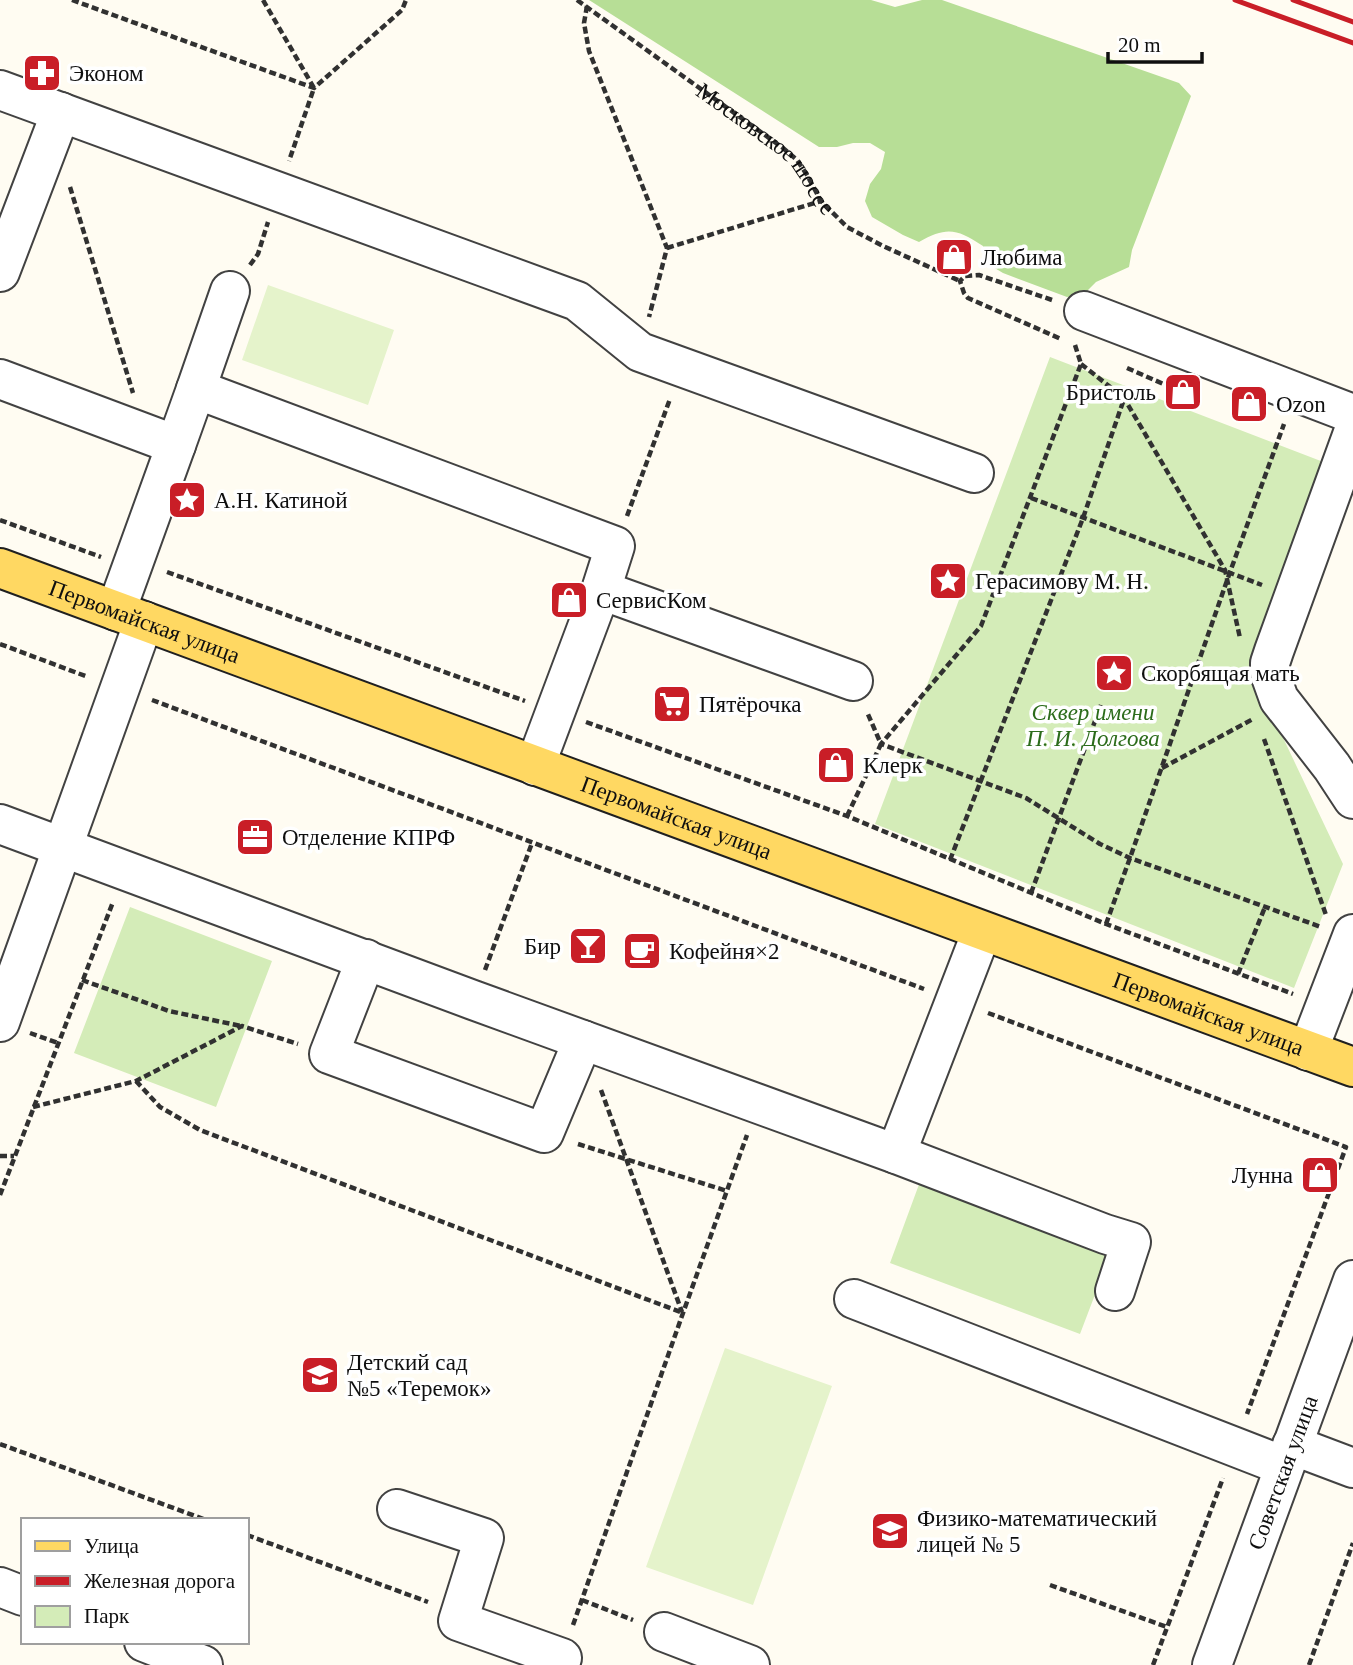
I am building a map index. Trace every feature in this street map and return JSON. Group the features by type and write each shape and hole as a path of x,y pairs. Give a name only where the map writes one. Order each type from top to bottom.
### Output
{"main road":[{"name":"Первомайская улица","path":"0,568 1353,1068"}],"street":[{"path":"0,90 577,301 640,352 974,473"},
{"path":"0,272 61,112"},
{"path":"0,1022 120,688 130,616 132,569 230,291"},
{"path":"1073,325 1296,392 1353,414"},
{"path":"0,379 176,445"},
{"path":"196,389 615,546 535,766"},
{"path":"1353,433 1270,663 1270,674 1279,699 1342,767 1353,799"},
{"path":"601,590 853,681"},
{"path":"0,824 1131,1242 1115,1291"},
{"path":"1308,1051 1326,1006 1337,928"},
{"path":"896,1154 982,931"},
{"path":"366,959 329,1054 544,1133 583,1040"},
{"name":"Советская улица","path":"1212,1665 1353,1280"},
{"path":"854,1299 1234,1448 1353,1468"},
{"path":"397,1509 484,1538 458,1621 561,1661"},
{"path":"0,1587 21,1595"},
{"path":"663,1632 750,1665"},
{"path":"149,1644 204,1665"}],"path":[{"path":"72,0 314,88"},
{"path":"263,0 314,88"},
{"path":"230,291 258,254 314,88 402,10 406,0"},
{"name":"Московское шоссе","path":"577,0 783,148 797,160 821,201 847,227 960,281"},
{"path":"587,6 584,23 589,51 667,248 640,352"},
{"path":"70,185 134,396"},
{"path":"667,248 821,201"},
{"path":"965,276 986,277 1073,325 968,298 960,281 965,276"},
{"path":"1086,349 1074,345 1081,364 1124,398 1227,571"},
{"path":"847,816 881,744 981,626 1081,364"},
{"path":"1119,365 1168,386"},
{"path":"615,546 682,367"},
{"path":"1240,642 1227,571 1296,392"},
{"path":"950,859 1083,517 1124,398"},
{"path":"1031,498 1293,597"},
{"path":"0,520 132,569 165,572 847,816 1106,924 1326,1006"},
{"path":"1106,924 1227,579"},
{"path":"0,644 1346,1147 1153,1665"},
{"path":"853,681 881,744 1026,798 1100,844 1130,858 1265,906 1337,928"},
{"path":"1031,893 1101,705"},
{"path":"1161,768 1256,717"},
{"path":"1261,730 1337,928"},
{"path":"473,1000 532,843"},
{"path":"0,1195 125,870"},
{"path":"1238,974 1265,906"},
{"path":"82,980 170,1011 242,1026 329,1054"},
{"path":"33,1107 136,1081 242,1026"},
{"path":"583,1040 683,1313"},
{"path":"136,1081 160,1107 200,1130 683,1313"},
{"path":"561,1661 758,1105"},
{"path":"544,1133 727,1191"},
{"path":"0,1156 14,1156"},
{"path":"0,1444 201,1518"},
{"path":"248,1535 440,1606 458,1621"},
{"path":"1309,1665 1353,1543"},
{"path":"1050,1585 1167,1627"},
{"path":"582,1600 663,1632"}],"green space":[{"path":"589,0 871,0 895,7 922,0 942,0 1179,83 1191,96 1132,250 1129,267 1096,282 1084,294 1067,297 1003,273 988,264 983,246 959,233 937,233 919,242 872,217 865,201 870,184 881,169 885,152 870,143 819,147"},
{"path":"268,285 394,330 368,405 242,360"},
{"name":"Сквер имени П. И. Долгова","path":"1050,357 1326,463 1267,704 1343,864 1294,988 875,824"},
{"path":"130,907 272,961 216,1107 74,1053"},
{"path":"921,1179 1112,1250 1080,1334 890,1263"},
{"path":"725,1348 832,1386 753,1605 646,1567"}],"railway":[{"path":"1235,0 1353,43"},
{"path":"1293,0 1353,22"}],"place":[{"name":"Эконом","path":"42,73"},
{"name":"Любима","path":"954,257"},
{"name":"Бристоль","path":"1183,392"},
{"name":"Ozon","path":"1249,404"},
{"name":"А.Н. Катиной","path":"187,500"},
{"name":"Герасимову М. Н.","path":"948,581"},
{"name":"СервисКом","path":"569,600"},
{"name":"Скорбящая мать","path":"1114,673"},
{"name":"Пятёрочка","path":"672,704"},
{"name":"Клерк","path":"836,765"},
{"name":"Отделение КПРФ","path":"255,837"},
{"name":"Бир","path":"588,946"},
{"name":"Кофейня×2","path":"642,951"},
{"name":"Лунна","path":"1320,1175"},
{"name":"Детский сад №5 «Теремок»","path":"320,1375"},
{"name":"Физико-математический лицей № 5","path":"890,1531"}]}
